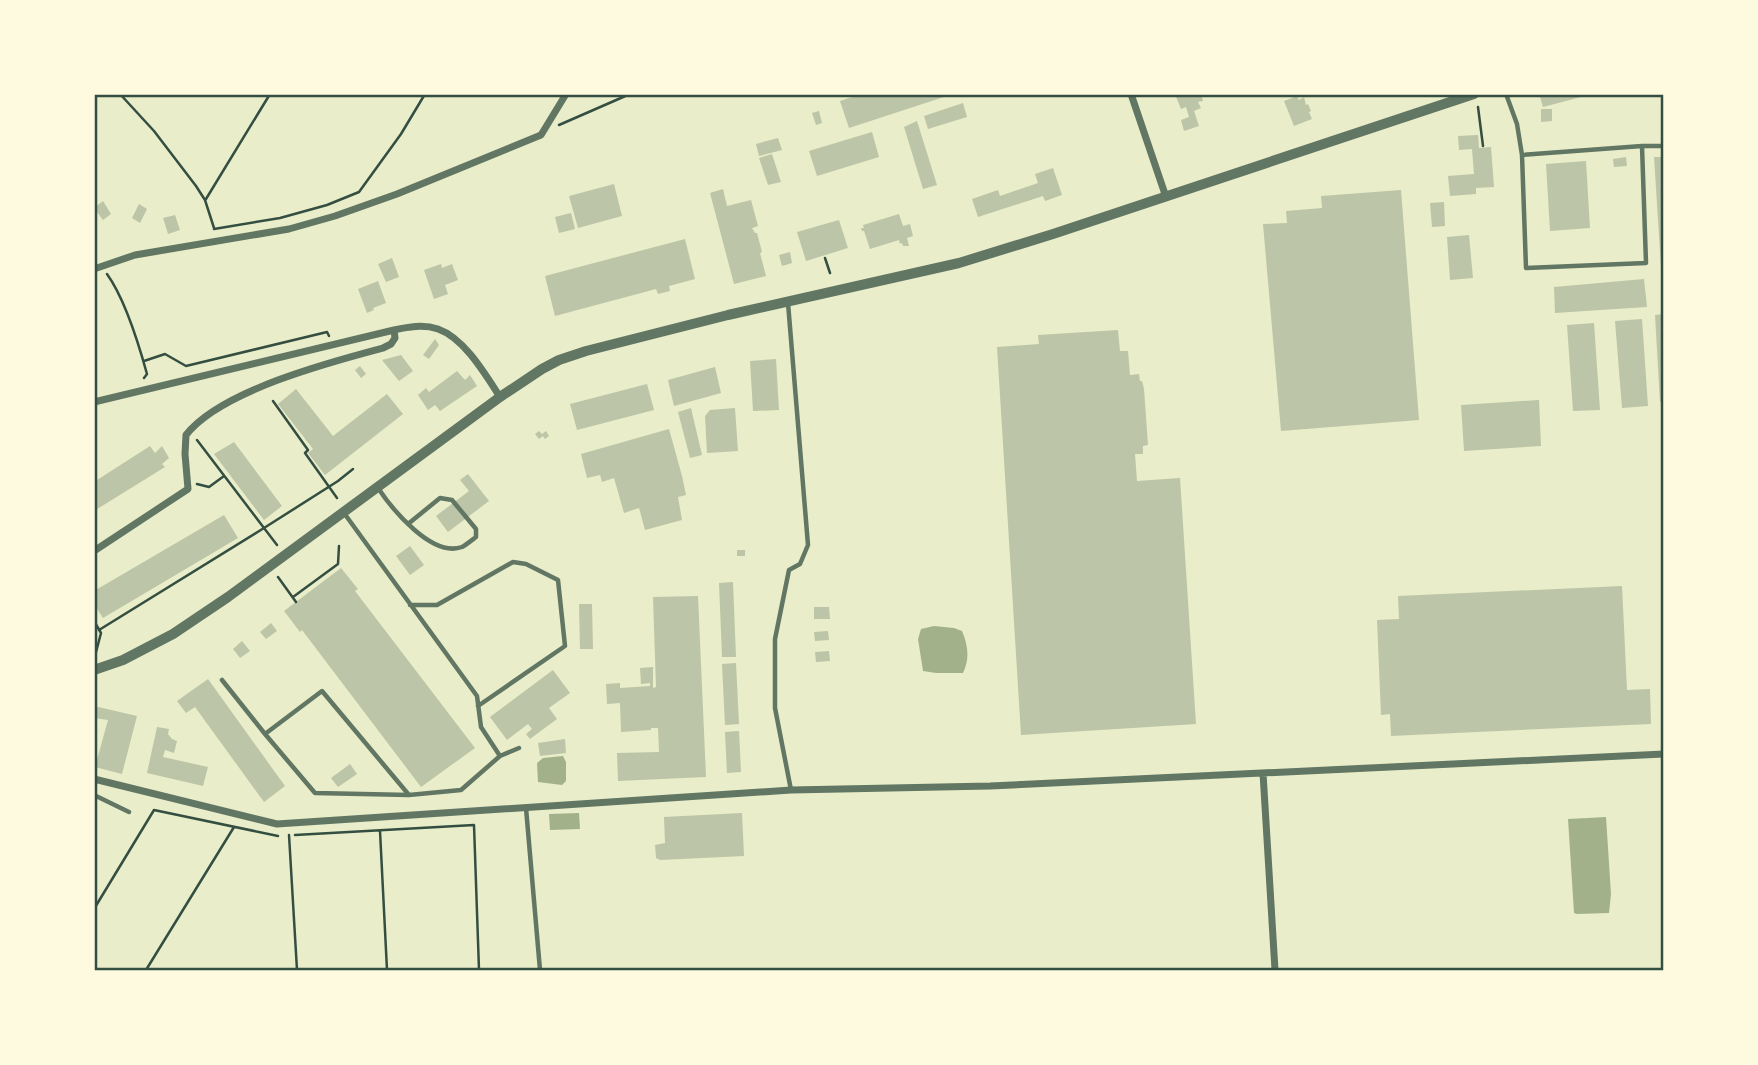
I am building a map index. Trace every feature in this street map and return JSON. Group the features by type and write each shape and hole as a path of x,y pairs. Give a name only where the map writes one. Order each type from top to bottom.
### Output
{"street":[{"path":"97,267 135,255 289,229 397,194 541,135 566,94"},
{"path":"1130,94 1166,197"},
{"path":"94,670 123,660 169,637 500,397 559,360 641,336 958,263 1474,94"},
{"path":"94,402 419,326 438,329 461,344 500,397"},
{"path":"94,551 188,489 186,435 200,421 239,397 286,377 383,348 396,338 394,330"},
{"path":"94,779 277,824 791,790 990,786 1664,754"},
{"path":"1263,773 1275,971"}],"lane":[{"path":"1506,94 1517,124 1522,155 1526,268 1646,263 1642,146"},
{"path":"1522,155 1664,146"},
{"path":"788,303 808,545 800,564 789,570 775,639 775,708 791,790"},
{"path":"378,488 408,524 429,541 448,548 461,547 476,537 476,529 452,500 440,498 408,524"},
{"path":"344,512 477,696 481,727 500,756"},
{"path":"410,604 437,605 513,562 526,564 558,580 565,646 478,706"},
{"path":"222,680 315,793 409,795 461,790 500,756 519,748"},
{"path":"265,734 322,691 409,795"},
{"path":"94,795 129,812"},
{"path":"526,808 540,971"}],"path":[{"path":"120,94 154,131 196,186 205,200 218,241"},
{"path":"205,200 270,94"},
{"path":"214,229 280,218 327,205 359,192 401,134 425,94"},
{"path":"541,135 630,94"},
{"path":"1478,107 1483,145"},
{"path":"825,258 830,273"},
{"path":"97,267 110,277 140,348 147,374 142,382 135,384 137,392"},
{"path":"144,361 165,354 186,366 327,332 332,345"},
{"path":"273,401 308,450 305,453 337,498"},
{"path":"195,439 277,545"},
{"path":"99,630 264,528 353,469"},
{"path":"209,487 224,476"},
{"path":"293,597 338,564 339,546"},
{"path":"276,575 296,602"},
{"path":"94,621 101,633 95,656"},
{"path":"94,909 154,810 274,836 474,825 479,971"},
{"path":"146,971 234,827"},
{"path":"380,831 387,971"},
{"path":"289,835 297,971"}],"shaded area":[{"path":"934,626 962,631 967,652 963,673 923,671 918,639 921,629"},
{"path":"563,756 566,762 566,781 562,785 538,782 537,763 543,758"},
{"path":"579,813 580,829 550,830 549,814"},
{"path":"1606,817 1611,894 1609,913 1577,914 1574,913 1568,819"}],"building":[{"path":"861,94 950,95 849,128 840,101"},
{"path":"1175,94 1201,94 1203,101 1198,102 1201,108 1194,111 1199,126 1184,131 1181,120 1189,117 1186,107 1181,109"},
{"path":"1550,94 1580,94 1581,97 1543,107 1540,97"},
{"path":"1297,96 1299,100 1304,97 1312,119 1294,126 1284,101"},
{"path":"963,103 967,117 928,129 924,116"},
{"path":"1541,109 1552,109 1552,121 1541,122"},
{"path":"819,111 822,123 816,125 812,113"},
{"path":"917,121 937,185 923,189 904,127"},
{"path":"872,132 879,157 817,176 809,151"},
{"path":"1478,135 1479,148 1491,147 1494,187 1476,188 1476,194 1450,196 1448,176 1474,174 1472,149 1459,150 1458,136"},
{"path":"778,138 782,150 759,156 756,144"},
{"path":"772,154 781,182 768,185 759,158"},
{"path":"1626,157 1627,166 1614,167 1613,159"},
{"path":"1654,157 1663,157 1663,267 1661,267"},
{"path":"1586,161 1590,228 1550,231 1546,164"},
{"path":"1053,168 1062,195 1045,201 1043,196 978,217 972,199 998,190 1000,196 1038,183 1035,174"},
{"path":"614,184 622,216 578,228 569,196"},
{"path":"723,189 727,206 751,200 758,226 752,228 757,233 766,276 734,284 710,193"},
{"path":"1401,190 1419,420 1281,431 1263,224 1287,223 1286,211 1322,208 1321,196"},
{"path":"103,201 111,214 103,220 94,208"},
{"path":"1444,202 1445,226 1432,227 1430,203"},
{"path":"139,204 147,209 140,223 132,218"},
{"path":"571,213 575,229 559,233 555,217"},
{"path":"899,214 903,226 910,224 913,236 907,238 909,246 903,246 899,240 870,249 861,228 864,228 863,225"},
{"path":"175,215 180,230 168,234 163,218"},
{"path":"839,220 848,248 806,261 797,232"},
{"path":"1469,235 1473,278 1450,280 1447,237"},
{"path":"685,239 695,279 669,286 670,291 658,294 656,289 555,316 545,276"},
{"path":"790,252 792,263 782,266 779,255"},
{"path":"392,258 399,277 386,282 378,264"},
{"path":"441,264 442,268 452,264 458,280 445,285 448,294 434,299 424,270"},
{"path":"1644,279 1647,307 1555,313 1554,287"},
{"path":"378,281 386,303 367,313 358,289"},
{"path":"1663,314 1663,402 1660,402 1655,315"},
{"path":"1642,319 1648,406 1622,408 1615,321"},
{"path":"1594,323 1600,410 1573,411 1567,325"},
{"path":"1118,330 1120,351 1128,351 1130,375 1139,374 1144,389 1148,445 1143,446 1143,454 1135,454 1137,481 1180,478 1196,724 1021,735 997,347 1039,344 1038,335"},
{"path":"435,339 439,345 429,359 423,355"},
{"path":"401,355 413,371 399,381 382,360"},
{"path":"776,359 779,410 753,411 750,361"},
{"path":"360,366 366,374 361,378 355,370"},
{"path":"715,367 721,393 674,406 668,380"},
{"path":"457,371 465,380 470,375 477,386 440,411 435,405 428,410 418,395 426,388 429,392"},
{"path":"647,384 654,410 577,430 570,404"},
{"path":"296,389 333,436 387,394 403,414 325,475 308,453 313,449 278,404"},
{"path":"1539,400 1541,446 1464,451 1461,405"},
{"path":"691,408 702,455 690,458 678,412"},
{"path":"735,408 738,451 707,453 705,416 710,410"},
{"path":"669,429 686,495 678,497 682,520 645,530 639,508 624,513 614,478 602,482 600,475 587,478 581,454"},
{"path":"539,431 542,434 546,431 549,436 539,439 535,434"},
{"path":"234,442 282,506 264,520 214,454"},
{"path":"150,446 155,453 162,446 169,458 162,464 165,467 94,511 94,482"},
{"path":"468,474 489,501 448,532 436,516 469,491 460,480"},
{"path":"224,515 238,538 103,618 94,604 94,591"},
{"path":"410,546 424,565 410,575 396,556"},
{"path":"737,550 745,550 745,556 737,556"},
{"path":"341,568 358,589 355,591 475,748 421,787 302,630 300,632 284,611"},
{"path":"733,582 736,657 722,657 719,583"},
{"path":"1622,586 1627,690 1650,689 1651,724 1391,736 1390,714 1381,715 1377,620 1399,619 1398,596"},
{"path":"698,596 706,777 618,781 617,753 659,752 658,728 621,732 620,703 607,704 606,684 620,683 620,688 650,686 650,683 641,684 640,668 653,667 653,688 656,687 653,597"},
{"path":"579,604 592,604 593,649 580,649"},
{"path":"814,607 829,607 830,619 814,619"},
{"path":"271,623 277,631 266,639 260,632"},
{"path":"828,631 829,640 815,641 814,632"},
{"path":"242,641 250,651 240,658 233,649"},
{"path":"829,651 830,661 816,662 815,652"},
{"path":"736,663 739,724 725,725 722,664"},
{"path":"553,670 570,693 549,708 557,719 530,739 526,734 532,729 528,724 507,740 490,717"},
{"path":"208,679 285,786 264,802 195,707 186,713 177,701"},
{"path":"94,706 137,716 122,774 95,767 108,720 94,718"},
{"path":"157,727 169,729 168,734 177,741 174,753 165,750 163,757 208,767 203,786 147,773"},
{"path":"739,731 741,772 727,773 725,732"},
{"path":"565,739 566,753 540,756 538,743"},
{"path":"350,764 357,774 338,787 331,778"},
{"path":"742,813 744,856 656,858 655,845 665,843 664,817"}]}
